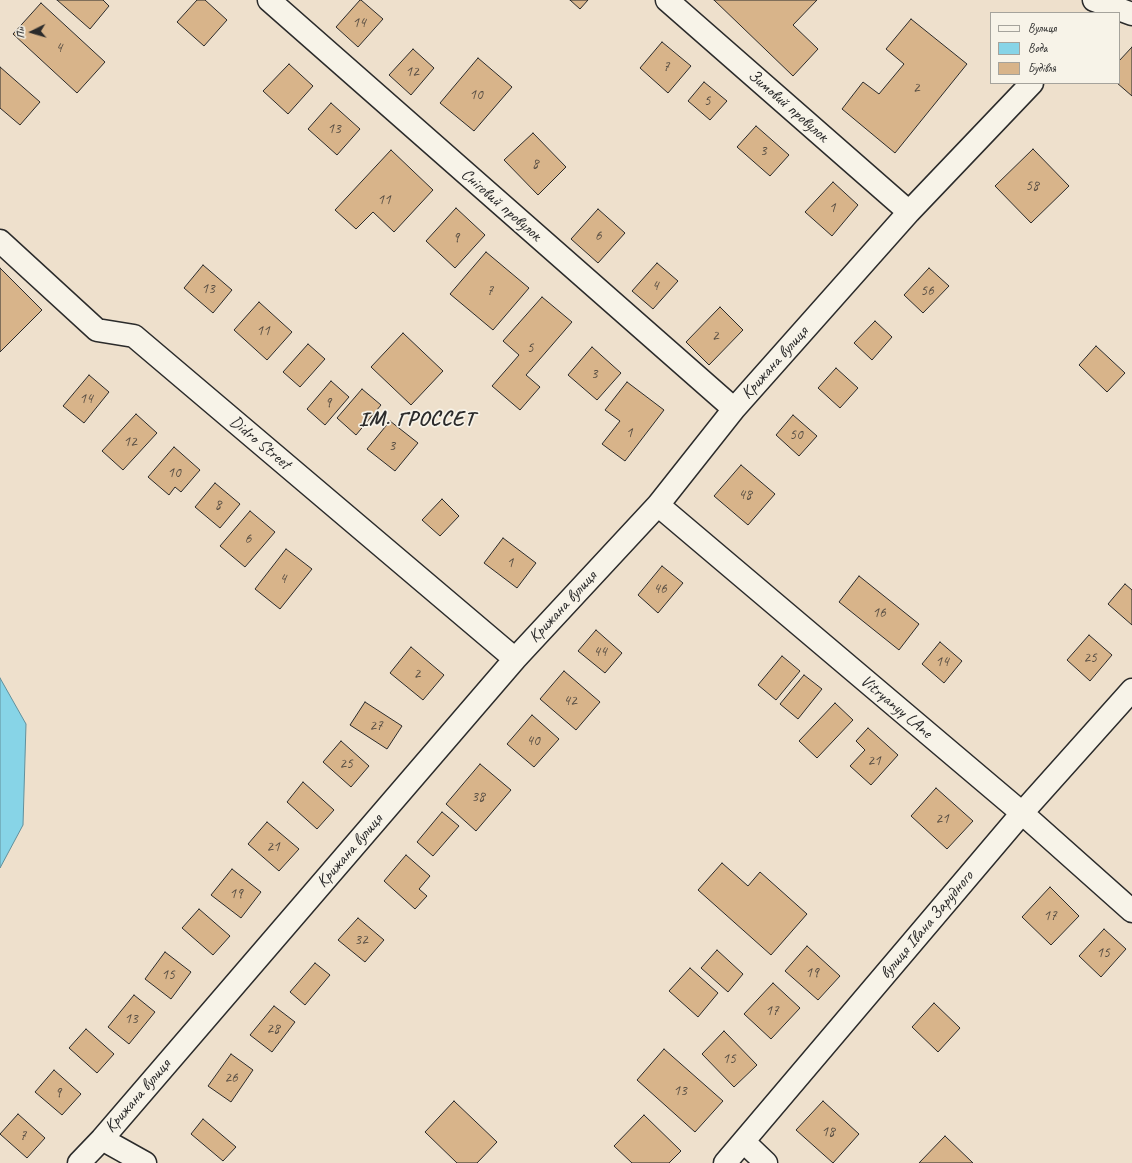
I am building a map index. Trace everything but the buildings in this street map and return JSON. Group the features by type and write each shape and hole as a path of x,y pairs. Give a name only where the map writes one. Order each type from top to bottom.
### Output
{"street":[{"name":"Сніговий провулок","path":"269,0 734,409"},
{"name":"Зимовий провулок","path":"667,0 909,212"},
{"path":"1103,4 1132,14"},
{"name":"Крижана вулиця","path":"80,1163 515,659 658,505 734,409 909,212 1031,84"},
{"name":"Didro Street","path":"0,241 97,330 134,336 515,659"},
{"name":"Vitryanyy LAne","path":"658,505 1022,813 1132,911"},
{"name":"вулиця Івана Зарудного","path":"725,1163 1022,813 1132,690"},
{"name":"Крижана вулиця","path":"102,1139 145,1163"},
{"path":"744,1142 766,1163"}],"water":[{"path":"0,678 26,724 23,825 0,868"}],"district":[{"name":"ІМ. ГРОССЕТ","path":"417,419"}]}
